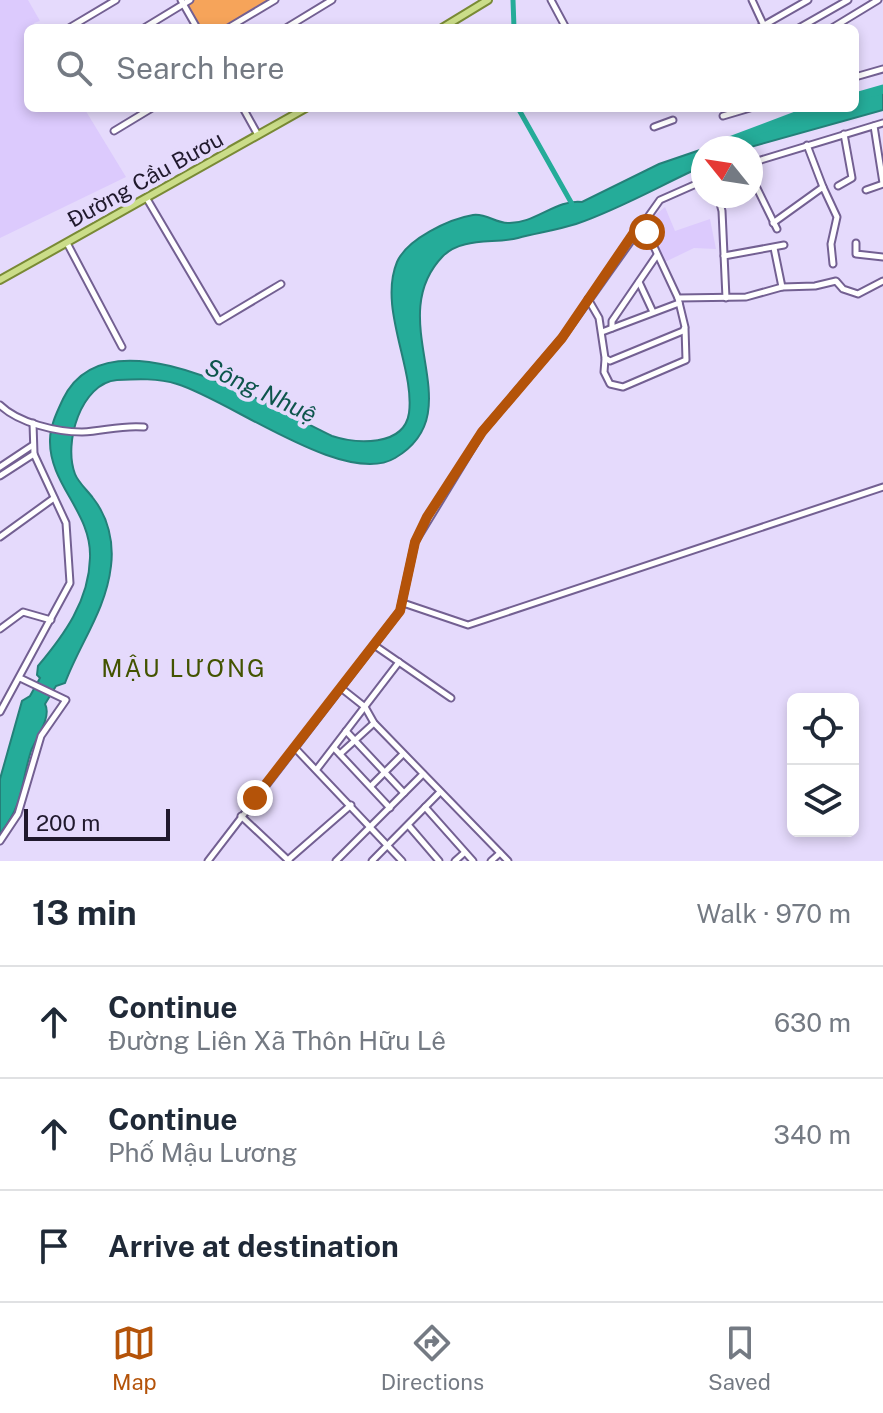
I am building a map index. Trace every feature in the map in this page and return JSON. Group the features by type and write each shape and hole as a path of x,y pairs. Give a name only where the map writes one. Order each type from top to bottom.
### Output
{"main road":[{"path":"449,24 488,0"},
{"name":"Đường Cầu Bươu","path":"0,280 299,112"}],"street":[{"path":"81,24 116,0"},
{"path":"235,24 275,0"},
{"path":"293,24 332,0"},
{"path":"551,0 564,24"},
{"path":"752,0 762,24"},
{"path":"768,24 808,0"},
{"path":"806,24 848,0"},
{"path":"838,24 878,0"},
{"path":"150,24 185,1 195,24"},
{"path":"859,76 883,69"},
{"path":"114,131 145,112"},
{"path":"245,112 258,135"},
{"path":"723,116 736,112"},
{"path":"654,127 673,120"},
{"path":"763,159 883,123"},
{"path":"866,190 883,183 874,126"},
{"path":"838,186 852,178 844,134"},
{"path":"807,145 837,217 831,244 833,264"},
{"path":"208,861 403,603 415,542 427,517 482,432 562,338 639,225 660,200 691,186"},
{"path":"763,201 775,226 823,187"},
{"path":"147,199 219,321 281,284"},
{"path":"719,208 726,298"},
{"path":"588,299 602,332 604,372 610,384 623,387 688,358 679,300 649,236 639,225"},
{"path":"67,243 122,347"},
{"path":"856,243 856,254 883,257"},
{"path":"724,256 784,245"},
{"path":"774,248 782,287"},
{"path":"612,328 612,321 657,255"},
{"path":"602,332 679,300 726,298 836,281 843,289 858,294 883,281"},
{"path":"639,282 653,312"},
{"path":"605,358 610,361 681,333 685,327"},
{"path":"0,405 8,413 33,423 73,431 118,425 144,427"},
{"path":"0,712 70,583 66,523 34,454 33,423"},
{"path":"0,467 34,444"},
{"path":"0,476 34,454"},
{"path":"403,603 468,625 883,487"},
{"path":"0,537 54,498"},
{"path":"0,629 23,612 51,620"},
{"path":"374,645 451,698"},
{"path":"337,751 346,731 399,662"},
{"path":"0,841 19,810 41,736 66,700 20,678"},
{"path":"341,688 365,707 374,723 508,861"},
{"path":"317,769 374,723"},
{"path":"346,731 404,793"},
{"path":"295,748 402,861"},
{"path":"337,751 390,808"},
{"path":"371,786 403,754"},
{"path":"336,861 423,774"},
{"path":"372,861 440,792"},
{"path":"241,816 288,860 351,805"},
{"path":"425,807 473,861"},
{"path":"409,826 439,861"},
{"path":"455,861 464,853"},
{"path":"491,861 500,853"}],"shaded area":[{"path":"0,0 28,0 40,21 24,24 24,112 86,112 126,177 0,238"},
{"path":"193,0 270,0 231,24 200,24 187,4"},
{"path":"883,89 883,110 763,144 763,136 743,136 814,112 859,112 859,97"},
{"path":"691,153 691,172 592,218 509,240 459,246 443,256 426,281 420,308 429,391 427,416 417,438 395,458 373,464 347,461 317,452 199,393 170,382 117,380 104,384 94,392 78,416 71,447 72,461 76,477 103,513 109,530 112,557 108,582 98,612 65,683 56,686 45,704 45,721 31,751 18,803 0,834 0,779 22,701 30,696 40,678 37,675 38,666 57,642 80,603 89,574 89,542 78,512 56,471 50,440 63,399 85,373 116,362 152,362 232,387 332,436 353,441 389,437 405,424 409,413 407,377 392,299 392,280 402,254 430,231 463,217 478,215 503,223 527,220 563,204 582,202 659,164"},
{"path":"665,207 675,231 710,219 716,249 694,248 665,262 647,222"}],"waterway":[{"path":"513,0 514,24"},
{"name":"Sông Nhuệ","path":"859,96 883,89"},
{"path":"520,112 572,204"},
{"name":"Sông Nhuệ","path":"743,136 806,112"}],"district":[{"name":"MẬU LƯƠNG","path":"184,668"}],"route":[{"path":"255,798 400,611 415,542 427,517 482,432 562,338 639,225 647,232"}]}
